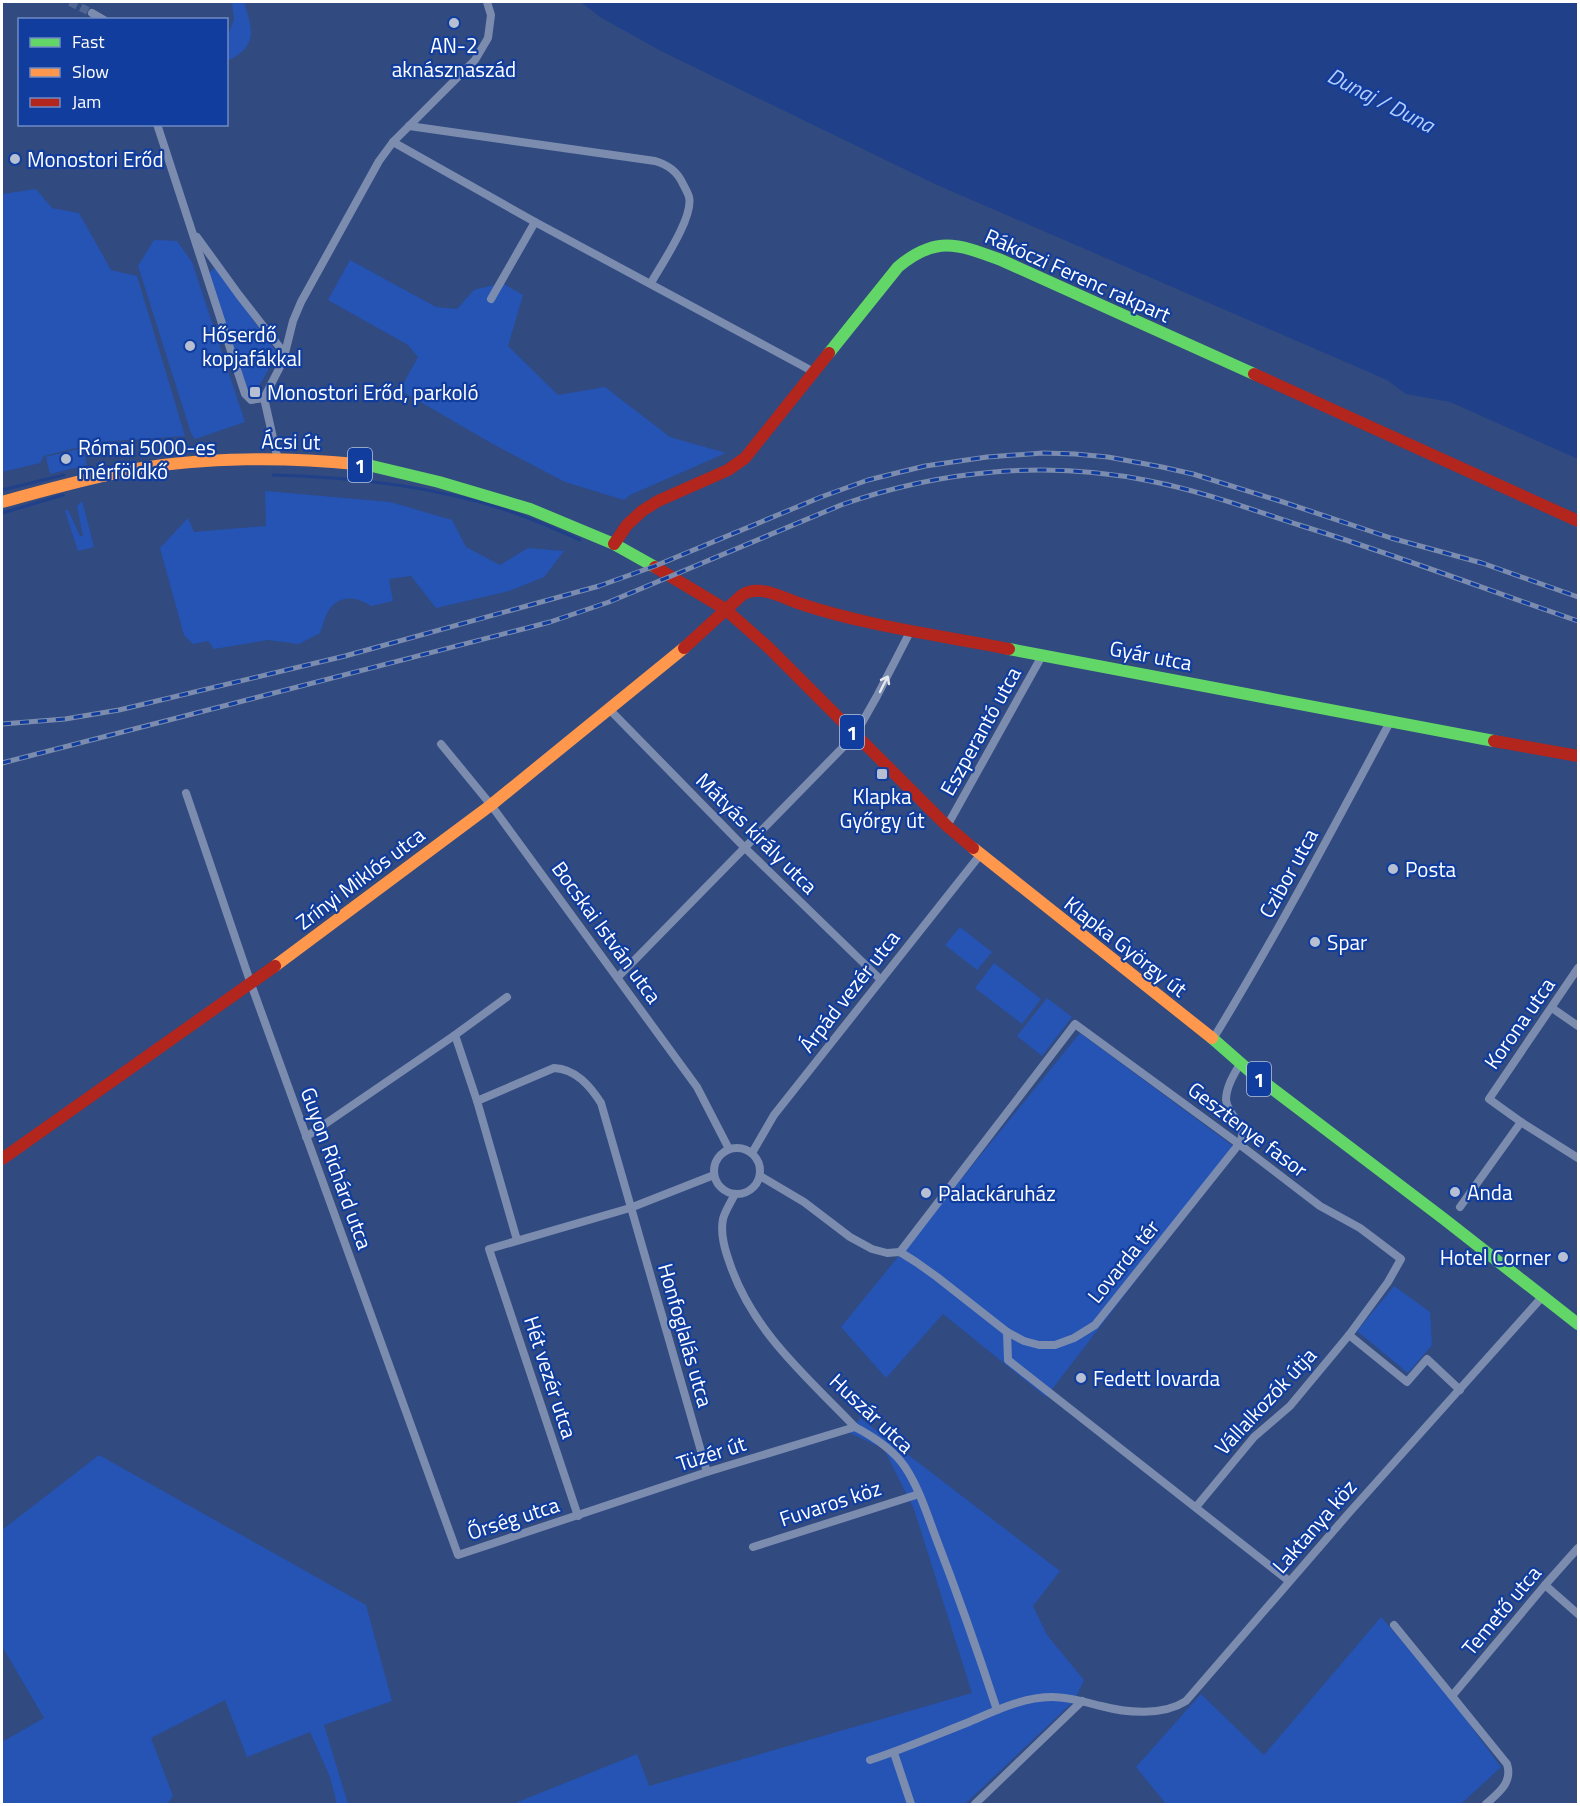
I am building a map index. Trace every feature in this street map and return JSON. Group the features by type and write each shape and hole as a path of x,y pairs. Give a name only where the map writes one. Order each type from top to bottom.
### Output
{"street":[{"path":"278,460 264,398 283,361 293,321 301,302 379,161 393,142 475,60 488,38 491,15 487,2"},
{"path":"92,13 101,18"},
{"path":"158,126 245,394 251,400 264,398"},
{"path":"409,126 655,161 668,165 680,177 689,198 689,208 685,221 651,283"},
{"path":"393,142 535,222 814,372"},
{"path":"491,299 535,222"},
{"path":"193,231 285,354"},
{"name":"Rákóczi Ferenc rakpart","path":"614,544 630,520 653,503 736,466 745,458 905,260 930,246 947,244 963,246 1001,260 1578,521"},
{"path":"206,275 210,267 218,266"},
{"name":"Ácsi út","path":"2,502 137,469 211,461 325,461 372,466 530,509 614,544 671,576"},
{"name":"Klapka György út","path":"671,576 725,609 768,647 947,826 980,855 1240,1064 1578,1324"},
{"name":"Gyár utca","path":"725,609 741,595 761,590 828,613 911,630 1578,756"},
{"name":"Zrínyi Miklós utca","path":"2,1158 251,984 491,805 695,639 725,609"},
{"path":"618,977 855,735 911,630"},
{"name":"Eszperantó utca","path":"947,826 1043,654"},
{"name":"Mátyás király utca","path":"609,709 745,848 881,980"},
{"name":"Czibor utca","path":"1213,1040 1304,884 1390,722"},
{"name":"Bocskai István utca","path":"441,744 491,805 697,1087 729,1149"},
{"name":"Guyon Richárd utca","path":"186,793 251,984 458,1555"},
{"name":"Árpád vezér utca","path":"752,1153 774,1116 980,855"},
{"name":"Korona utca","path":"1521,1122 1489,1099 1578,968"},
{"path":"306,1137 507,997"},
{"path":"1552,1008 1578,1026"},
{"name":"Gesztenye fasor","path":"900,1252 1075,1024 1320,1206 1360,1228 1401,1259"},
{"path":"455,1035 477,1101 517,1240 630,1208 714,1175"},
{"path":"1239,1144 1243,1137 1242,1129 1230,1111 1226,1098 1240,1064"},
{"name":"Honfoglalás utca","path":"477,1101 554,1068 562,1068 588,1084 601,1103 707,1473"},
{"path":"1460,1207 1521,1122 1578,1158"},
{"name":"Lovarda tér","path":"1007,1332 1024,1341 1039,1345 1056,1345 1074,1338 1095,1324 1239,1144"},
{"path":"737,1148 752,1153 758,1160 760,1169 760,1176 754,1187 735,1194 721,1188 714,1175 714,1167 722,1153 737,1148"},
{"path":"760,1176 804,1202 850,1237 872,1249 887,1253 900,1252 937,1277 1007,1332 1008,1360 1289,1581"},
{"name":"Huszár utca","path":"735,1194 723,1219 723,1238 733,1272 749,1306 774,1343 855,1427 871,1435 892,1452 904,1466 919,1494 957,1593 997,1710"},
{"name":"Hét vezér utca","path":"517,1240 489,1249 578,1516"},
{"name":"Vállalkozók útja","path":"1196,1507 1254,1437 1290,1406 1348,1335 1388,1282 1401,1259"},
{"name":"Laktanya köz","path":"870,1760 894,1753 997,1710 1030,1699 1052,1697 1116,1709 1143,1711 1178,1706 1186,1701 1289,1581 1543,1296"},
{"path":"1348,1335 1407,1382 1427,1359 1460,1390"},
{"name":"Tüzér út","path":"578,1516 855,1427"},
{"name":"Fuvaros köz","path":"753,1547 919,1494"},
{"name":"Őrség utca","path":"458,1555 578,1516"},
{"name":"Temető utca","path":"1452,1696 1578,1548"},
{"path":"1545,1585 1578,1614"},
{"path":"1394,1625 1507,1764 1509,1770 1507,1783 1486,1804"},
{"path":"975,1804 1082,1701"},
{"path":"894,1753 911,1804"}],"shaded area":[{"path":"232,2 244,2 250,21 250,37 244,50 228,60 228,35 234,19"},
{"path":"36,189 52,208 79,213 111,270 137,276 185,436 99,442 44,456 40,463 2,472 2,194"},
{"path":"154,240 177,241 192,262 245,422 195,439 191,433 138,266"},
{"path":"350,260 436,307 457,309 474,290 502,283 523,295 508,346 558,395 605,387 670,437 726,453 630,495 624,500 565,482 491,443 400,390 418,357 408,345 328,300"},
{"path":"215,268 275,350 275,358 258,388 250,392 247,390 209,273"},
{"path":"83,448 87,465 50,474 46,457"},
{"path":"265,491 390,502 452,520 466,547 500,565 528,548 564,551 544,577 509,591 436,608 411,576 389,579 393,601 371,606 352,598 341,600 326,615 320,633 299,644 268,640 214,649 208,641 193,644 184,635 160,548 188,518 194,532 266,526"},
{"path":"82,501 94,547 78,551 65,511 68,510 80,536 83,536 77,506"},
{"path":"960,927 992,952 977,970 945,945"},
{"path":"994,963 1041,999 1022,1024 975,988"},
{"path":"1047,998 1072,1017 1042,1056 1017,1036"},
{"path":"1080,1033 1237,1149 1046,1397 943,1314 886,1378 841,1327"},
{"path":"1394,1286 1430,1312 1432,1345 1408,1373 1357,1331"},
{"path":"860,1418 1060,1571 1033,1606 1047,1635 1084,1680 1074,1701 965,1804 513,1804 637,1754 649,1786 972,1693 914,1509 884,1449 850,1433"},
{"path":"99,1455 366,1605 392,1701 324,1725 348,1804 337,1804 330,1777 310,1732 247,1757 225,1700 151,1738 173,1796 167,1804 2,1804 2,1742 44,1718 2,1646 2,1530"},
{"path":"1381,1617 1445,1691 1501,1767 1461,1804 1166,1804 1136,1767 1201,1694 1264,1755"}],"water":[{"name":"Dunaj / Duna","path":"581,2 1578,2 1578,459 1450,402 1406,394 1387,380 935,184 661,51 600,17"}],"waterway":[{"path":"2,490 64,475"},
{"path":"273,475 360,480 447,494 513,512 580,540"},
{"path":"2,513 63,495"}],"tunnel":[{"path":"70,2 92,13"}],"railway":[{"path":"2,724 65,719 119,710 345,656 599,586 655,566 821,497 868,480 925,466 987,457 1043,453 1075,454 1108,457 1193,474 1391,538 1482,563 1578,597"},
{"path":"2,763 550,622 609,602 841,505 917,484 955,476 994,472 1072,471 1150,481 1188,490 1369,548 1578,621"}],"traffic: fast":[{"path":"829,353 898,267 924,250 948,246 972,250 1001,260 1254,374"},
{"path":"356,464 439,482 530,509 614,544 655,567"},
{"path":"1009,649 1494,741"},
{"path":"1212,1038 1253,1074 1578,1324"}],"traffic: slow":[{"path":"2,502 102,476 189,462 246,459 356,464"},
{"path":"275,966 491,805 684,648"},
{"path":"973,848 1212,1038"}],"traffic: jam":[{"path":"614,544 627,525 642,511 658,501 728,470 745,458 829,353"},
{"path":"1254,374 1578,521"},
{"path":"655,567 725,609 768,647 947,826 973,848"},
{"path":"684,648 742,595 763,591 850,618 1009,649"},
{"path":"1494,741 1578,756"},
{"path":"2,1159 275,966"}],"place":[{"name":"AN-2 aknásznaszád","path":"454,23"},
{"name":"Monostori Erőd","path":"15,159"},
{"name":"Hőserdő kopjafákkal","path":"190,346"},
{"name":"Monostori Erőd, parkoló","path":"255,392"},
{"name":"Római 5000-es mérföldkő","path":"66,459"},
{"name":"Klapka Győrgy út","path":"882,774"},
{"name":"Posta","path":"1393,869"},
{"name":"Spar","path":"1315,942"},
{"name":"Anda","path":"1455,1192"},
{"name":"Palackáruház","path":"926,1193"},
{"name":"Hotel Corner","path":"1563,1257"},
{"name":"Fedett lovarda","path":"1081,1378"}]}
